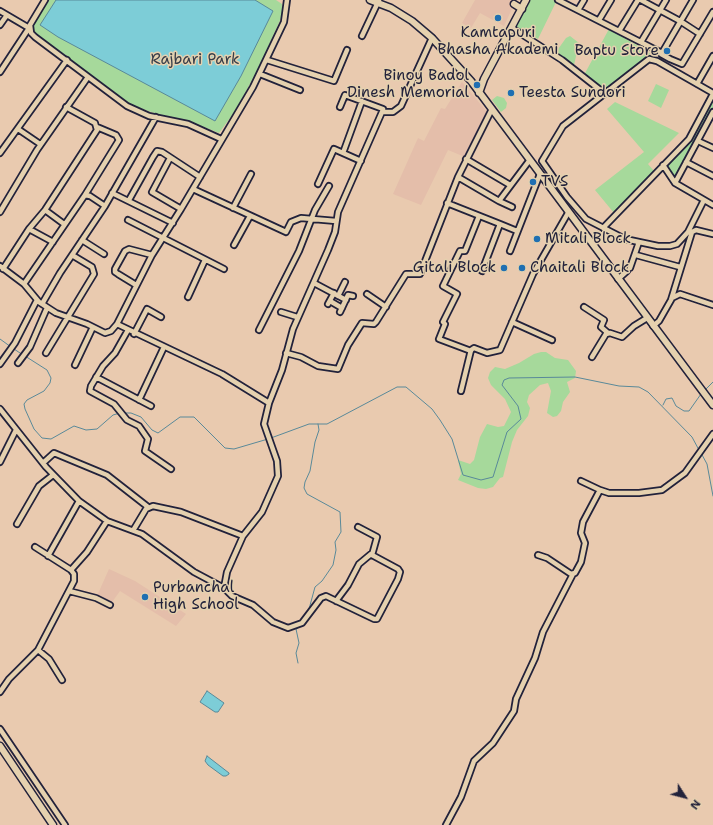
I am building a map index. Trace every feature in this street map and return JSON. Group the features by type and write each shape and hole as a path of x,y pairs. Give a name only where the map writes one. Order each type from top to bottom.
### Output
{"street":[{"path":"0,72 29,28 45,0"},
{"path":"98,127 96,133 67,174 45,210 29,228 2,267 24,284 36,300 47,308 107,333 117,324 152,255 194,189 221,139 260,74 284,22 287,0"},
{"path":"370,0 378,1 406,16 432,38 471,81 568,213 713,405"},
{"path":"479,93 484,79 526,0"},
{"path":"558,0 682,64 713,12"},
{"path":"578,10 584,0"},
{"path":"599,20 611,0"},
{"path":"620,31 639,0 680,21 700,34"},
{"path":"641,42 666,0"},
{"path":"657,61 693,0"},
{"path":"362,36 378,1"},
{"path":"514,4 522,9"},
{"path":"0,11 29,28 35,37 127,106 156,117 188,124 221,139"},
{"path":"0,25 7,15"},
{"path":"512,28 557,57 604,93"},
{"path":"382,112 393,112 401,106 432,38"},
{"path":"266,60 334,81 346,50"},
{"path":"697,84 713,56"},
{"path":"0,153 67,60"},
{"path":"535,168 542,161 563,126 647,60 657,61 713,93 689,139 603,228"},
{"path":"260,74 300,90"},
{"path":"0,212 40,144 88,77"},
{"path":"471,81 484,79"},
{"path":"224,588 227,572 243,536 262,512 278,476 278,464 265,428 264,420 282,370 297,317 328,250 335,232 336,221 343,201 383,109 345,95 340,107"},
{"path":"342,153 362,101"},
{"path":"24,284 85,195 119,140 116,135 98,127 95,123 66,108"},
{"path":"286,353 300,357 318,366 338,369 346,350 360,326 365,322 374,324 406,274 420,274 458,177 492,109"},
{"path":"675,183 711,119 713,112"},
{"path":"42,304 60,273 105,206 156,117"},
{"path":"18,129 40,144"},
{"path":"698,140 713,148"},
{"path":"318,184 334,149 361,161"},
{"path":"129,200 156,152 160,151 200,177"},
{"path":"170,158 152,192 181,209"},
{"path":"466,159 510,185"},
{"path":"499,201 529,160"},
{"path":"542,161 566,197 586,219 625,239 666,247 677,244 688,232 704,200"},
{"path":"686,162 713,176"},
{"path":"663,165 675,183 713,204"},
{"path":"233,208 251,174"},
{"path":"510,251 540,174"},
{"path":"458,177 512,207"},
{"path":"260,330 301,246 312,218 329,186"},
{"path":"194,189 286,232 291,222 295,220 312,218 336,221"},
{"path":"112,193 129,200 173,223"},
{"path":"85,195 90,196 105,206"},
{"path":"447,203 517,231"},
{"path":"45,210 64,224"},
{"path":"461,391 470,351 474,348 487,352 494,350 499,351 533,274 568,213"},
{"path":"234,245 250,216"},
{"path":"470,351 439,338 445,324 443,322 457,294 443,286 460,251 465,251 479,216"},
{"path":"578,226 586,219"},
{"path":"128,220 224,268"},
{"path":"482,271 500,224"},
{"path":"29,228 53,242"},
{"path":"653,326 659,321 671,300 691,234 695,230 713,234"},
{"path":"82,240 104,254"},
{"path":"618,279 628,270 636,255 639,242"},
{"path":"136,284 116,273 115,269 125,251 129,249 152,255"},
{"path":"46,353 95,271 92,267 72,255"},
{"path":"636,255 680,267"},
{"path":"188,297 206,260"},
{"path":"338,296 345,282"},
{"path":"314,283 346,300"},
{"path":"673,292 713,305"},
{"path":"334,293 329,303 341,310 348,295 353,296"},
{"path":"367,294 386,307"},
{"path":"671,300 680,294"},
{"path":"0,364 12,348 36,300"},
{"path":"584,307 604,320 602,327 608,333 622,338 634,326 647,318"},
{"path":"18,363 24,357 47,308"},
{"path":"134,334 147,309 161,317"},
{"path":"280,312 297,317"},
{"path":"512,322 552,340"},
{"path":"117,324 134,334 228,377 269,403"},
{"path":"75,365 93,327"},
{"path":"128,330 114,353 104,364 96,377 91,386 91,392 117,407 124,416 139,426 147,436 148,443 146,451 170,469"},
{"path":"592,357 608,333"},
{"path":"139,400 164,348"},
{"path":"96,377 151,406"},
{"path":"0,409 53,475 79,501 108,521 121,527 134,529 194,572 224,588 232,596 251,603 278,625 291,628 302,623 307,619 321,598 326,596 374,619 377,619 398,579 400,572 371,554"},
{"path":"0,462 16,430"},
{"path":"581,481 600,490 617,493 655,492 662,490 678,479 713,434"},
{"path":"43,463 54,453 107,475 148,507 165,507 243,536"},
{"path":"17,524 40,486 53,475"},
{"path":"446,825 461,797 474,762 478,756 493,743 514,711 516,699 535,658 543,632 573,574 578,569 585,543 580,532 583,522 600,490"},
{"path":"48,556 79,501"},
{"path":"134,529 148,507"},
{"path":"72,570 87,552 108,521"},
{"path":"336,601 348,585 359,564 371,554 377,537 358,527"},
{"path":"0,692 9,678 38,650 69,591 74,578 72,570 35,547"},
{"path":"538,555 573,574"},
{"path":"69,591 96,598 110,605"},
{"path":"38,650 49,659 62,680"},
{"path":"0,729 17,751 65,825"},
{"path":"0,746 53,825"}],"shaded area":[{"name":"Kamtapuri Bhasha Akademi","path":"475,0 516,0 504,26 480,13 471,28 462,23"},
{"path":"462,82 488,113 465,157 448,150 421,205 393,194 418,138 424,141 441,108 445,109"},
{"name":"Purbanchal High School","path":"109,569 135,581 186,614 176,626 120,591 110,605 97,596"}],"green space":[{"name":"Rajbari Park","path":"45,0 276,0 282,4 282,16 260,65 236,110 219,133 186,120 157,114 134,106 96,83 67,56 34,34 32,28 34,21"},
{"path":"528,0 553,0 556,2 538,39 515,26"},
{"path":"609,29 650,53 649,57 605,89 584,75"},
{"path":"570,36 579,43 574,65 556,52 566,38"},
{"path":"656,84 669,90 661,108 648,101"},
{"path":"713,94 713,112 675,183 663,165 689,139"},
{"path":"497,96 504,98 507,103 506,108 501,112 492,100"},
{"path":"615,102 679,133 648,164 654,171 614,213 595,190 644,152 607,109"},
{"path":"541,352 546,352 555,358 568,360 576,371 575,378 567,382 570,392 563,402 561,411 557,416 553,417 547,413 551,391 548,383 540,385 529,395 527,402 530,408 528,416 517,430 512,442 503,477 500,478 493,487 486,489 478,488 458,480 461,474 458,460 470,464 474,460 480,437 487,424 498,427 504,426 511,412 505,399 491,385 488,378 490,372 495,367 505,369"}],"water":[{"name":"Rajbari Park","path":"56,0 255,0 273,11 241,76 215,121 58,37 40,25"},
{"path":"207,691 224,703 218,712 215,712 200,702"},
{"path":"207,756 229,774 223,776 208,765 205,761"}],"waterway":[{"path":"0,339 11,347"},
{"path":"14,349 23,355"},
{"path":"25,356 47,370 51,378 50,383 44,391 27,400 24,404 34,429 42,438 51,439 74,426 86,430 97,429 113,415 120,413"},
{"path":"271,438 309,424 327,424 397,387 406,387 432,409 440,420 452,439 463,475 481,480 493,477 507,432 521,419 518,406 502,385 504,380 509,378 575,377 619,386 639,387 648,392 692,437 699,450"},
{"path":"705,390 713,382"},
{"path":"663,405 666,399 672,398 676,406 684,411 689,411 701,394"},
{"path":"123,413 131,413 141,417 152,430 158,433 180,417 194,417 225,448 234,449 268,439"},
{"path":"303,617 309,609 315,587 322,581 333,565 336,550 335,542 341,532 340,512 307,494 304,488 310,471 315,442 319,430 318,424"},
{"path":"701,453 707,464 713,496"},
{"path":"298,663 296,653 299,643 296,629 301,626"}],"place":[{"name":"Kamtapuri Bhasha Akademi","path":"498,18"},
{"name":"Baptu Store","path":"667,51"},
{"name":"Binoy Badol Dinesh Memorial","path":"477,85"},
{"name":"Teesta Sundori","path":"511,93"},
{"name":"TVS","path":"533,182"},
{"name":"Mitali Block","path":"537,239"},
{"name":"Gitali Block","path":"504,268"},
{"name":"Chaitali Block","path":"522,268"},
{"name":"Purbanchal High School","path":"145,597"}]}
